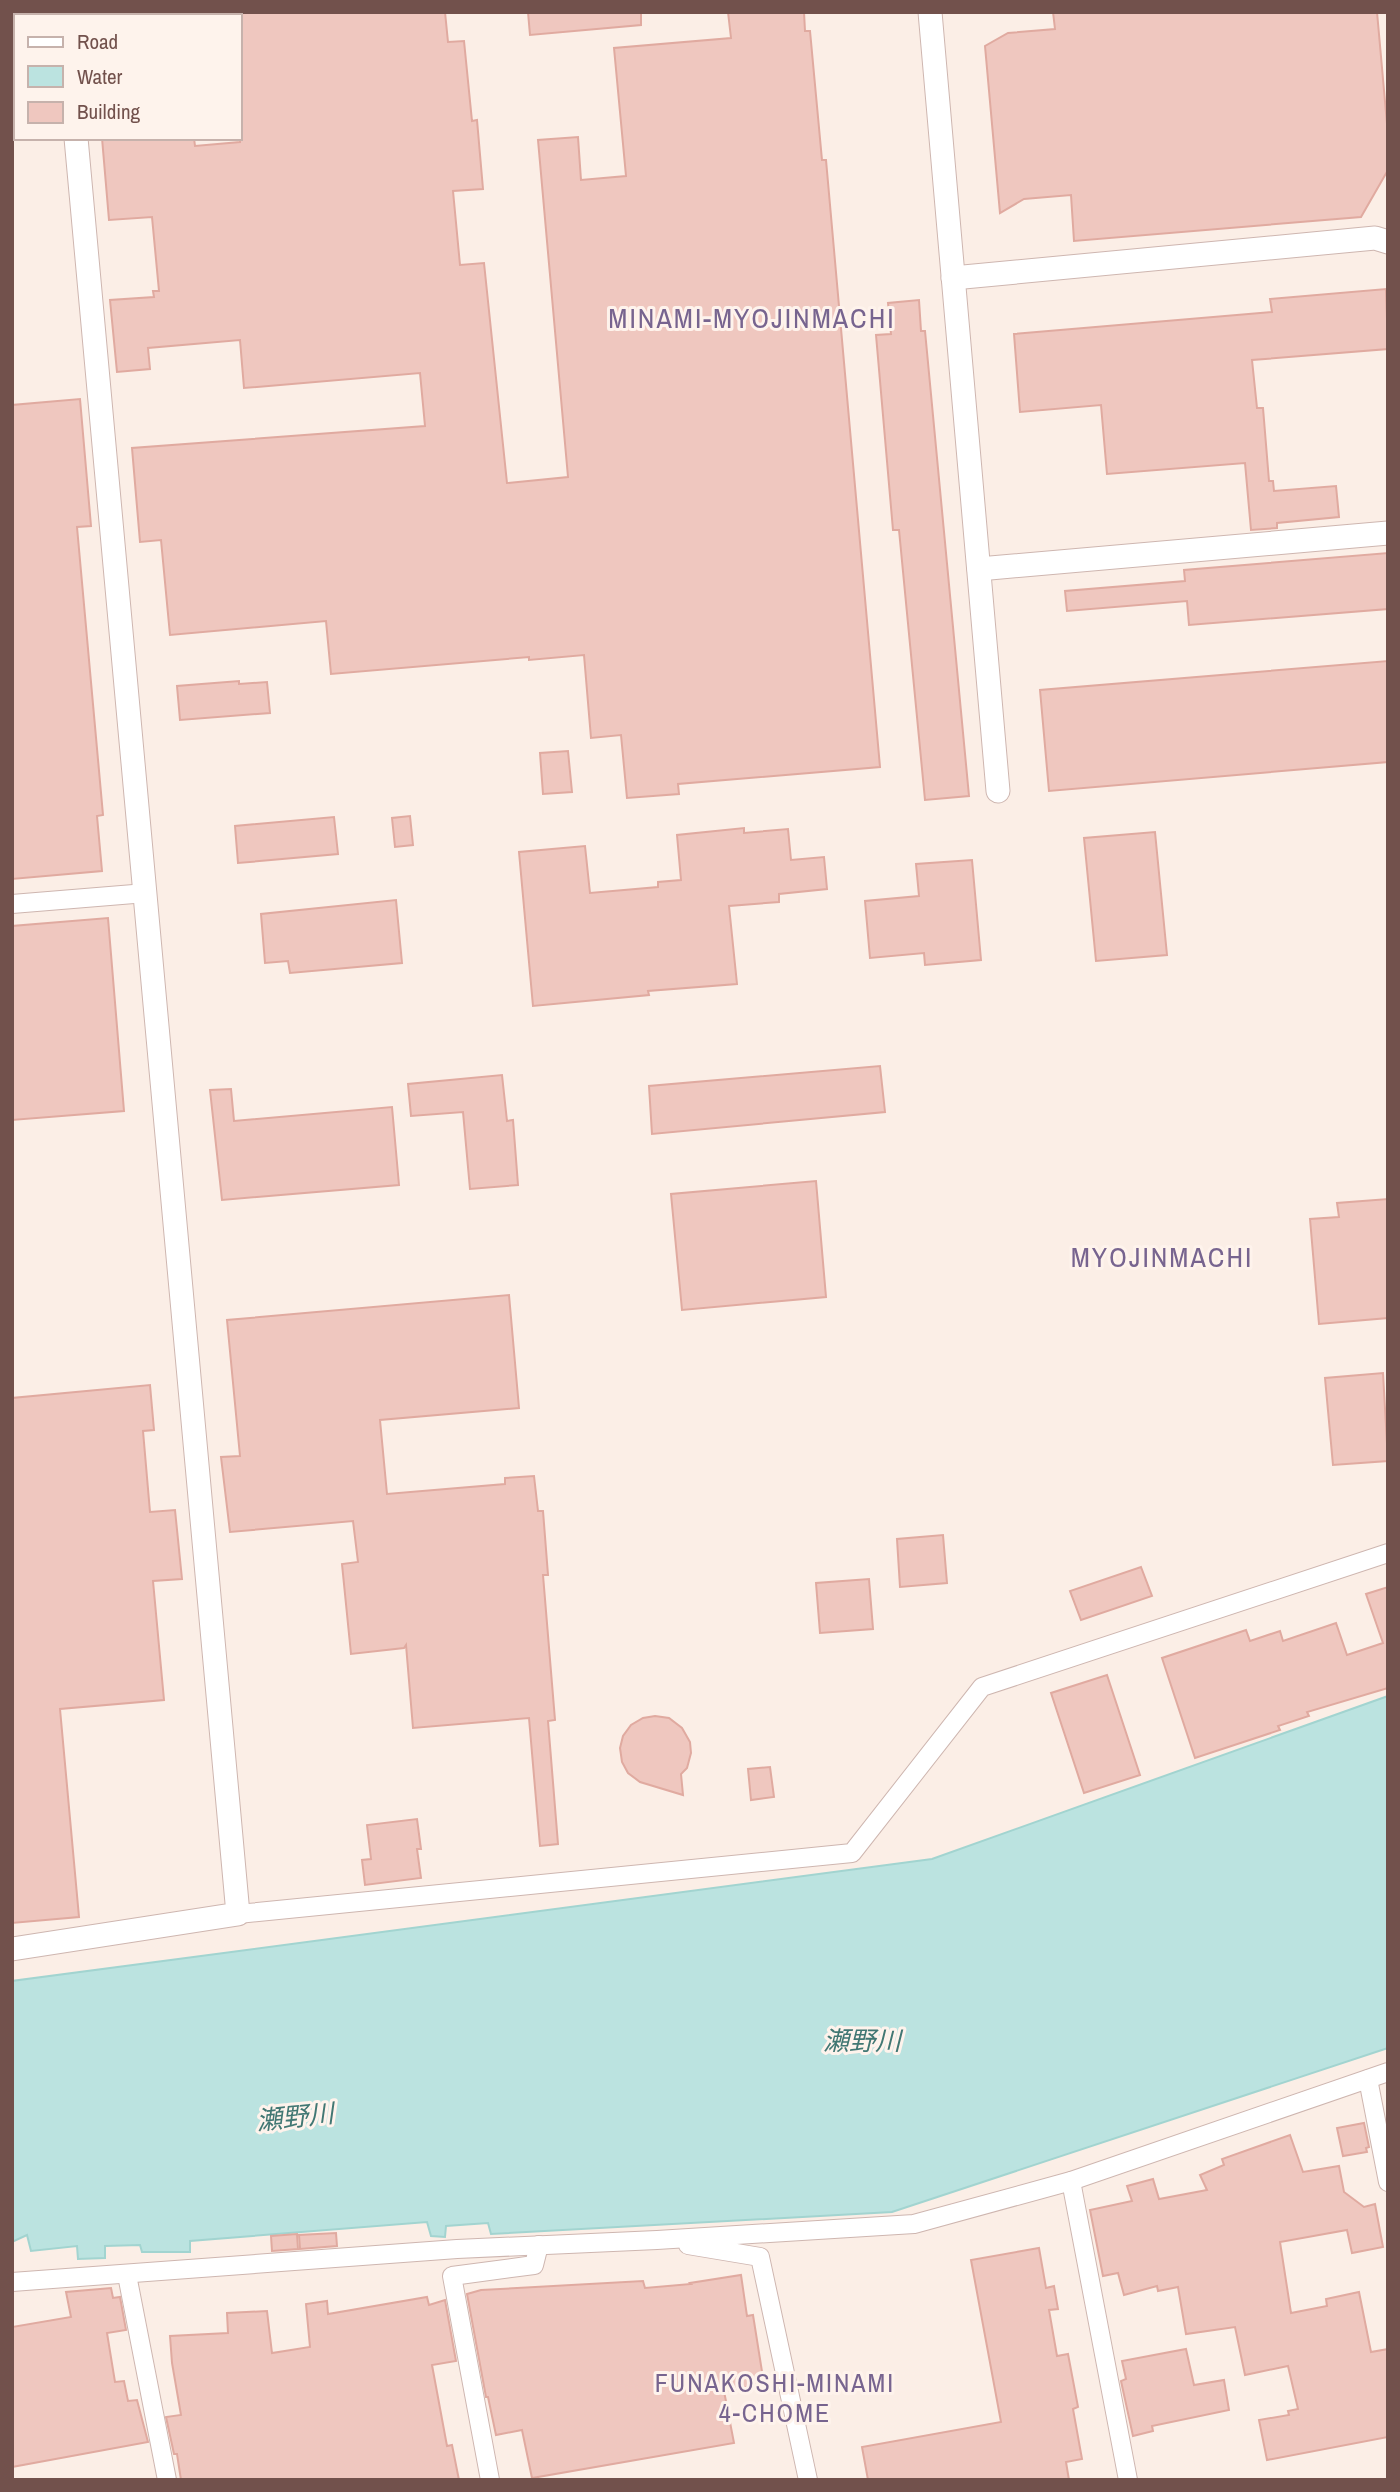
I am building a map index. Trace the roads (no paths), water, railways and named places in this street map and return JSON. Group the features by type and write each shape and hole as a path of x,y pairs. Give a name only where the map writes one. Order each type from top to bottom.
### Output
{"street":[{"path":"930,12 998,791"},
{"path":"76,140 238,1914"},
{"path":"953,278 1376,238 1388,242"},
{"path":"979,569 1388,533"},
{"path":"12,904 146,894"},
{"path":"12,1949 238,1914 852,1853 982,1687 1388,1553"},
{"path":"12,2282 457,2249 914,2224 1071,2181 1388,2072"},
{"path":"1368,2079 1388,2182"},
{"path":"1071,2181 1128,2480"},
{"path":"657,2240 760,2257 808,2480"},
{"path":"490,2480 452,2276 534,2265 539,2245"},
{"path":"127,2275 167,2480"}],"water":[{"name":"瀬野川","path":"1388,1696 1388,2048 892,2212 491,2234 488,2223 446,2226 445,2237 431,2236 427,2222 190,2241 190,2252 142,2252 140,2245 105,2246 105,2258 78,2259 77,2246 31,2251 27,2235 12,2242 12,1981 932,1859"}],"district":[{"name":"MINAMI-MYOJINMACHI","path":"752,318"},
{"name":"MYOJINMACHI","path":"1162,1257"},
{"name":"FUNAKOSHI-MINAMI 4-CHOME","path":"775,2398"}]}
